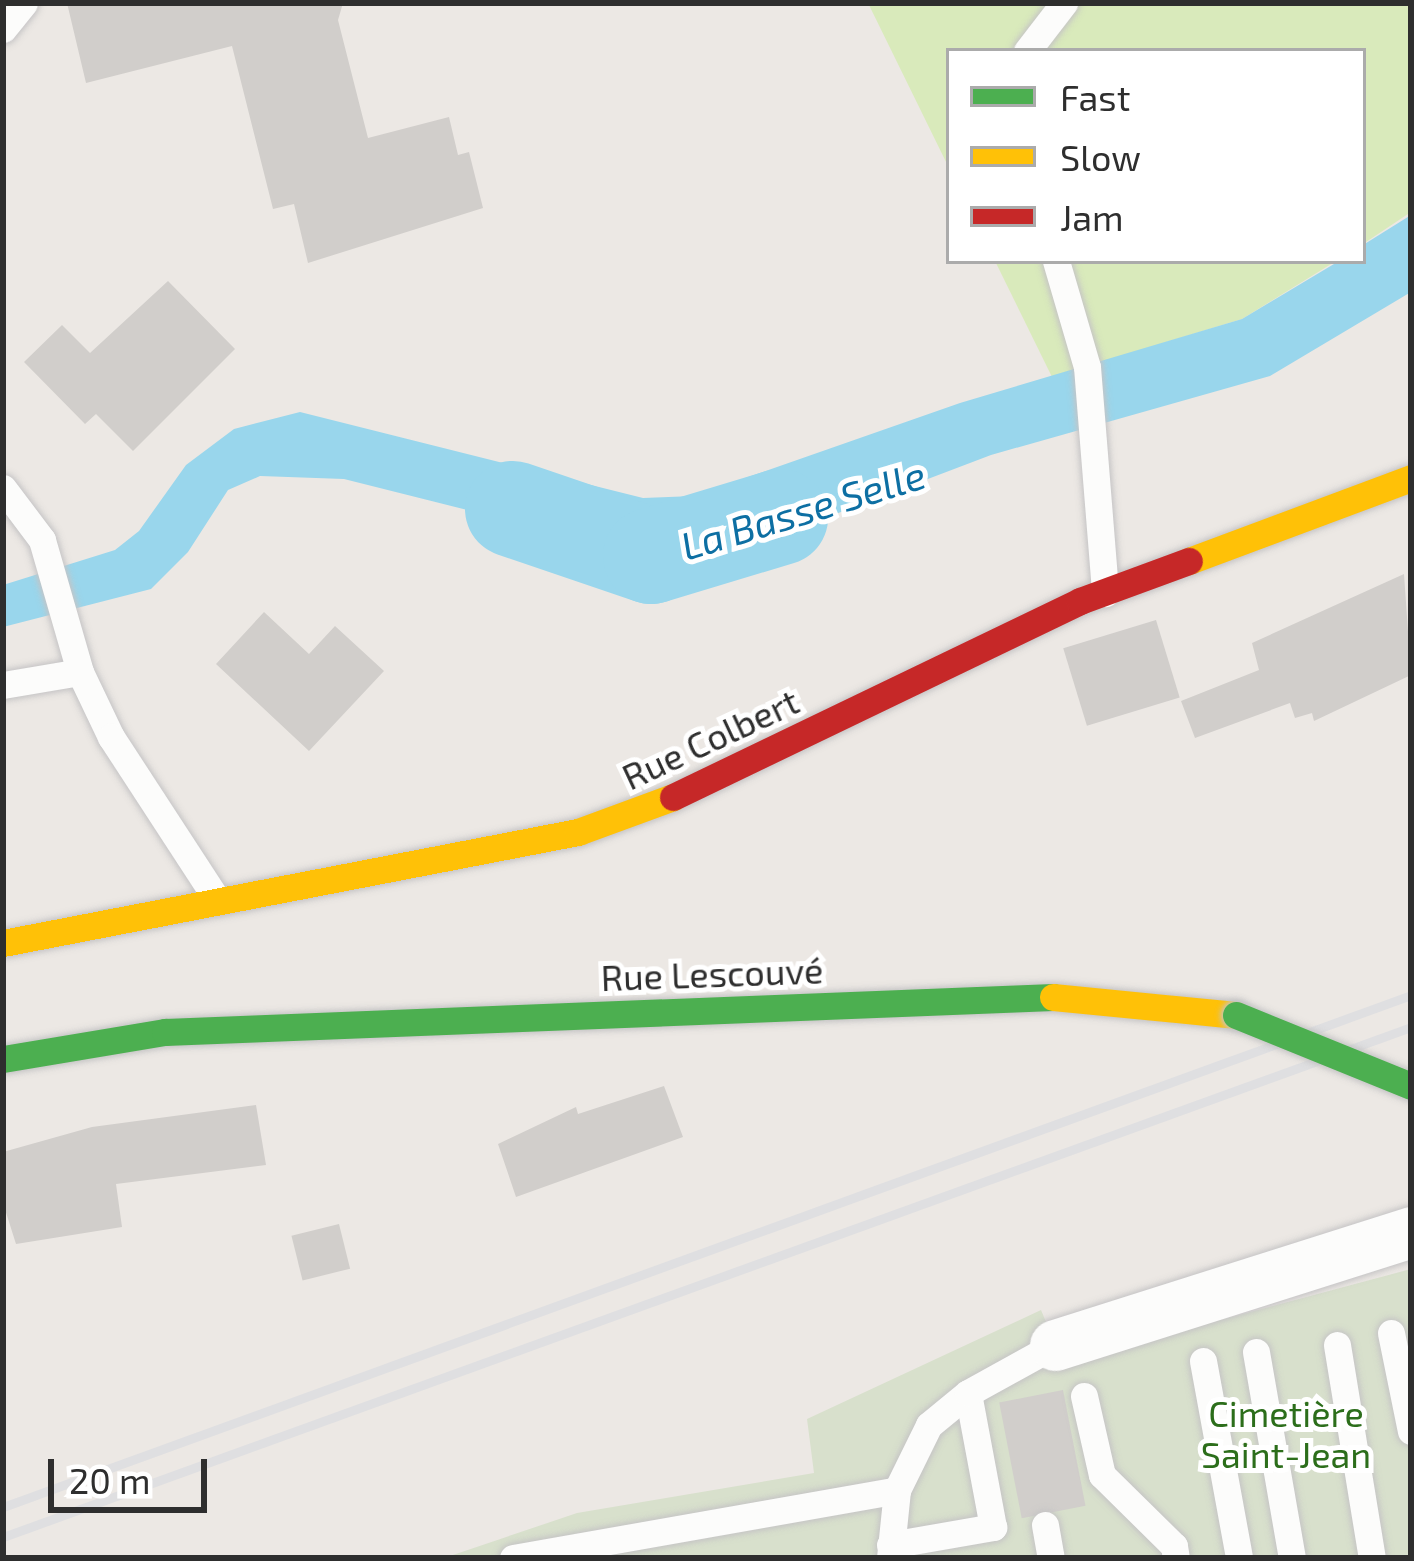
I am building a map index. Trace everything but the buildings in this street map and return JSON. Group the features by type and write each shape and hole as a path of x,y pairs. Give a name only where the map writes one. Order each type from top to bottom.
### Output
{"street":[{"name":"Rue Colbert","path":"3,944 216,898 578,832 638,814 1105,592 1411,478"},
{"name":"Rue Lescouvé","path":"3,1059 165,1032 1094,996 1236,1015 1411,1086"},
{"path":"1055,1346 1411,1232"}],"lane":[{"path":"3,29 24,3"},
{"path":"1029,48 1064,3"},
{"path":"1057,264 1088,367 1105,592"},
{"path":"3,488 30,519 49,565 80,672 111,737 216,898"},
{"path":"3,685 80,672"},
{"path":"1391,1334 1411,1431"},
{"path":"968,1393 993,1527 890,1552 897,1490 929,1425 968,1393 1055,1346"},
{"path":"1337,1346 1372,1558"},
{"path":"1256,1352 1292,1558"},
{"path":"1203,1361 1239,1558"},
{"path":"1084,1396 1102,1475 1174,1546 1176,1558"},
{"path":"514,1558 897,1490"},
{"path":"1046,1525 1051,1558"}],"green space":[{"path":"868,3 1411,3 1411,212 1366,242 1366,48 946,48 946,162"},
{"path":"996,264 1331,264 1242,319 1052,377"},
{"name":"Cimetière Saint-Jean","path":"1411,1269 1411,1558 444,1558 577,1513 814,1473 807,1419 1041,1310 1063,1362"}],"water":[{"path":"1411,215 1411,292 1270,376 991,455 712,561 682,564 344,479 260,476 228,490 188,552 151,589 3,627 3,585 115,550 139,531 186,465 234,429 300,412 643,498 694,496 960,403 1242,319 1334,264 1366,264 1366,243"}],"waterway":[{"name":"La Basse Selle","path":"513,509 651,556 780,517"}],"railway":[{"path":"3,1507 1411,995"},
{"path":"3,1537 1411,1027"}],"traffic: fast":[{"path":"3,1059 165,1032 1053,997"},
{"path":"1236,1015 1411,1086"}],"traffic: slow":[{"path":"1189,561 1411,478"},
{"path":"3,943 578,832 673,797"},
{"path":"1053,997 1236,1015"}],"traffic: jam":[{"path":"673,797 1080,601 1189,561"}]}
